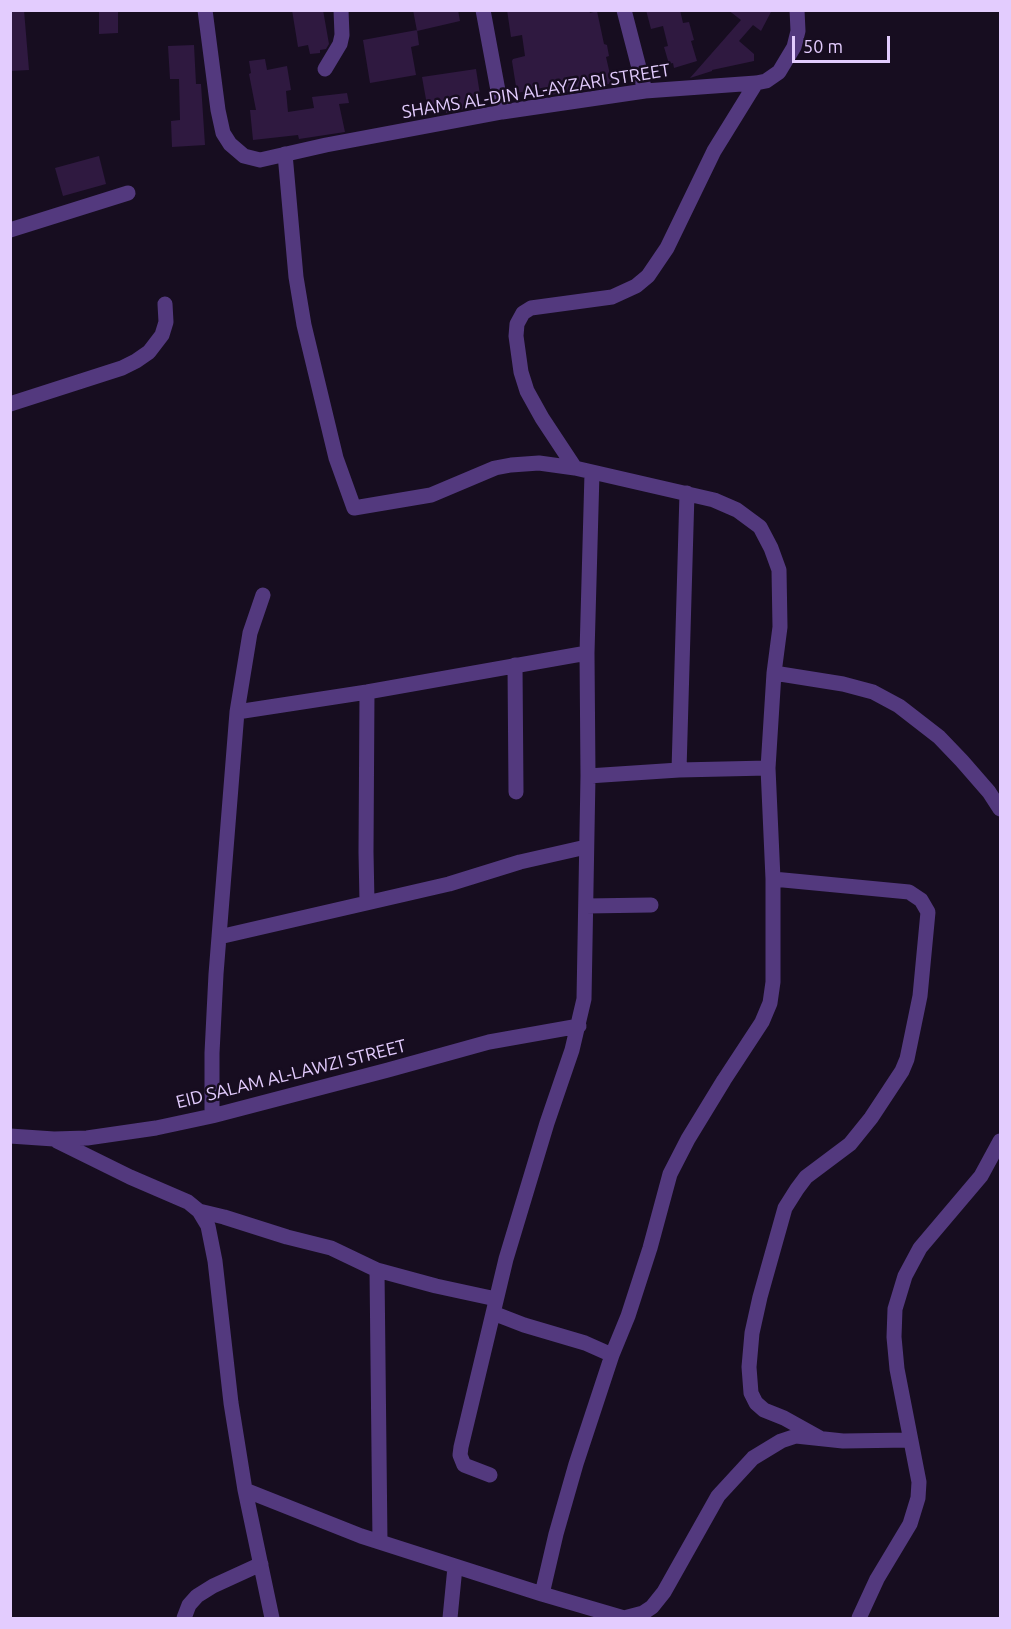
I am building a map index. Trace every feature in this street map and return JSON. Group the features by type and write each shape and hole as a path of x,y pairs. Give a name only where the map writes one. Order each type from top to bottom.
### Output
{"street":[{"name":"SHAMS AL-DIN AL-AYZARI STREET","path":"205,10 223,133 244,156 255,160 501,112 645,91 756,83 772,77 785,65 794,47 798,31 797,10"},
{"path":"325,69 340,44 342,10"},
{"path":"483,10 501,112"},
{"path":"624,10 645,91"},
{"path":"575,468 527,391 521,372 516,336 517,324 523,313 531,308 612,297 626,293 648,276 667,248 714,151 756,83"},
{"path":"285,154 296,277 304,325 336,458 354,508 431,495 495,468 511,465 539,463 575,468 687,493 714,500 737,510 760,527 779,570 780,627 774,673 768,768 773,879 773,982 766,1015 688,1139 670,1174 650,1248 573,1474 555,1534 542,1594"},
{"path":"10,230 128,193"},
{"path":"10,404 123,368 143,357 162,334 166,322 165,304"},
{"path":"490,1475 468,1467 461,1460 460,1455 495,1306 526,1189 579,1026 585,979 587,653 592,473"},
{"path":"679,770 687,493"},
{"path":"212,1116 212,1053 219,937 237,712 250,633 263,595"},
{"path":"237,712 367,692 587,653"},
{"path":"515,665 516,792"},
{"path":"774,673 863,689 899,706 939,738 962,761 989,792 1000,809"},
{"path":"367,692 367,902"},
{"path":"588,776 679,770 768,768"},
{"path":"219,937 262,929 449,884 510,865 586,847"},
{"path":"773,879 909,892 921,900 928,912 920,996 908,1059 877,1109 850,1144 806,1177 785,1208 752,1332 749,1367 751,1393 756,1403 764,1410 820,1438"},
{"path":"586,906 651,905"},
{"name":"EID SALAM AL-LAWZI STREET","path":"10,1136 54,1139 87,1138 156,1128 212,1116 489,1042 579,1026"},
{"path":"54,1139 188,1202 199,1211 208,1226 215,1262 231,1403 245,1490 272,1618"},
{"path":"859,1618 877,1579 910,1524 918,1498 919,1482 897,1370 894,1336 896,1309 905,1276 920,1248 981,1176 1000,1141"},
{"path":"199,1211 224,1216 287,1237 331,1248 377,1270 436,1286 495,1306 524,1325 585,1343 612,1355"},
{"path":"377,1270 380,1542"},
{"path":"245,1490 380,1542 624,1618 643,1613 652,1607 664,1592 718,1496 753,1458 781,1441 796,1436 843,1441 910,1440"},
{"path":"184,1618 189,1605 197,1596 261,1564"},
{"path":"450,1618 455,1567"}],"building":[{"path":"10,10 24,10 29,70 10,71"},
{"path":"99,10 118,10 118,33 99,34"},
{"path":"292,10 323,10 329,44 326,49 320,50 320,53 310,54 308,45 298,47"},
{"path":"413,10 458,10 460,21 417,31"},
{"path":"507,10 589,10 590,13 597,11 604,44 607,45 609,56 606,57 612,83 602,87 550,95 549,90 542,91 542,88 517,93 512,61 525,56 522,35 511,37"},
{"path":"646,10 680,10 683,23 689,22 694,40 691,41 697,61 674,68 673,63 669,64 664,47 668,46 663,26 651,29"},
{"path":"728,10 772,10 761,31 753,25 739,41 754,54 754,61 712,70 690,78 741,20"},
{"path":"417,30 419,45 411,47 416,75 370,83 363,40"},
{"path":"194,45 196,84 201,84 205,145 172,147 171,121 180,120 179,79 170,79 168,46"},
{"path":"265,59 267,70 287,66 291,90 286,91 288,112 314,108 312,97 347,93 349,103 339,104 345,132 299,139 298,135 253,140 250,110 256,110 249,74 251,73 249,61"},
{"path":"476,69 481,101 469,103 469,108 446,113 445,108 438,109 437,104 427,105 422,77"},
{"path":"99,156 106,184 63,196 55,168"}]}
